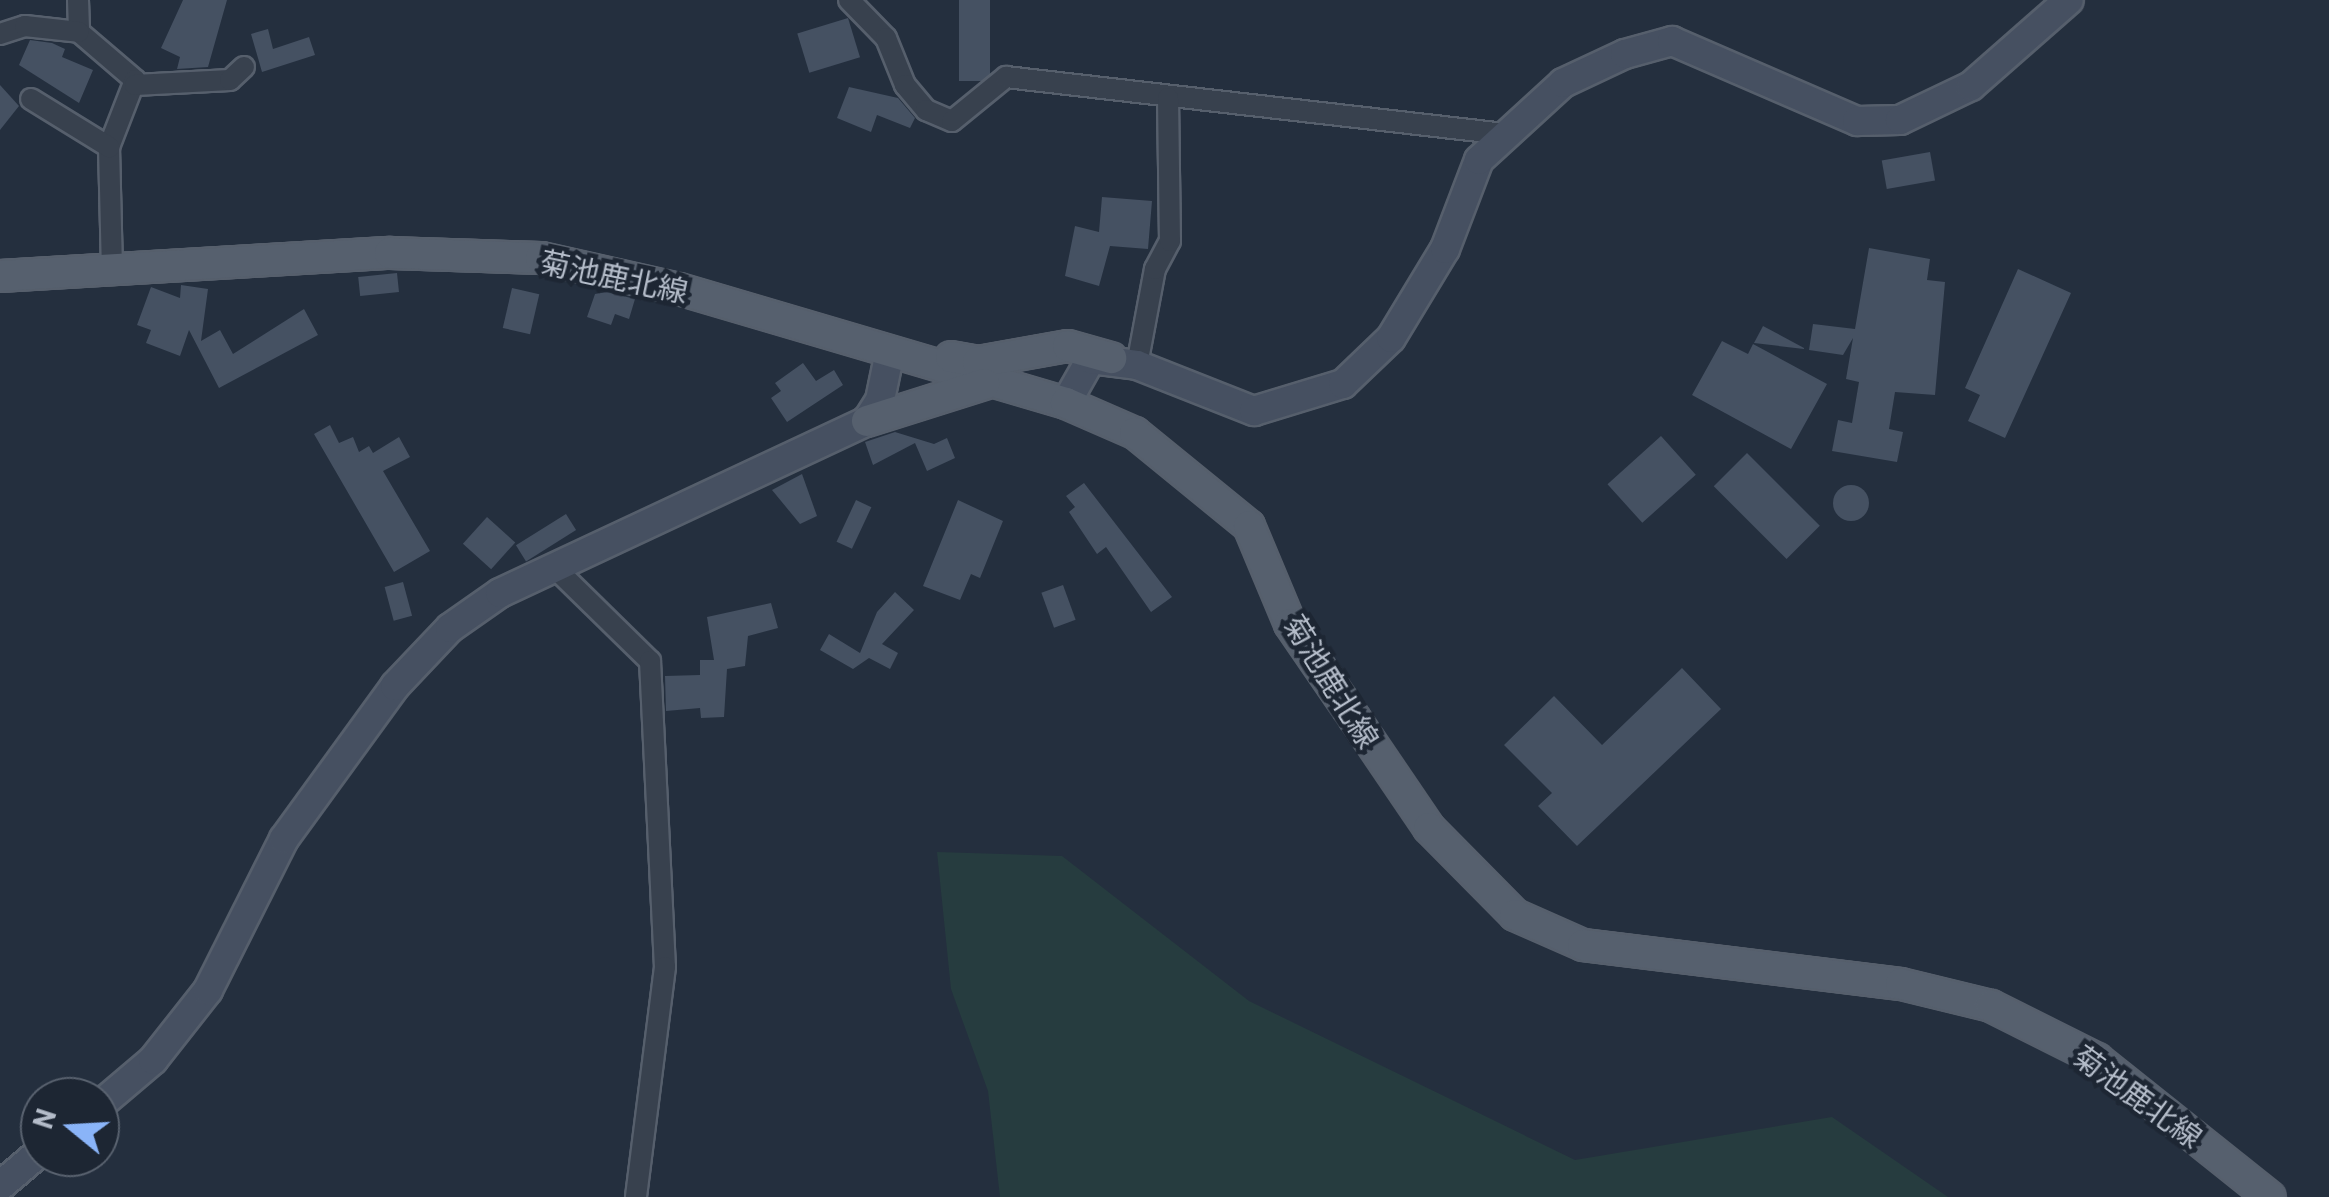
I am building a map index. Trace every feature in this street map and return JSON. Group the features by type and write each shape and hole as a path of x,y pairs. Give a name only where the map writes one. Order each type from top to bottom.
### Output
{"main road":[{"name":"菊池鹿北線","path":"0,276 390,254 540,258 679,288 876,352 1066,403 1135,433 1248,526 1290,624 1354,720 1429,828 1515,915 1583,944 1901,984 1991,1006 2097,1058 2270,1197"},
{"path":"876,352 978,362 1068,346 1124,362"},
{"path":"866,421 926,396 996,383"}],"street":[{"path":"78,0 79,32"},
{"path":"850,0 886,38 916,98 952,121 1006,78 1505,134"},
{"path":"1066,403 1080,367 1124,362 1254,411 1344,384 1391,338 1445,249 1479,160 1563,83 1672,41 1856,121 1900,120 1971,86 2069,0"},
{"path":"0,34 25,26 79,32 125,65 135,85 109,147 112,270"},
{"path":"135,85 230,80 244,68"},
{"path":"30,98 109,147"},
{"path":"1124,362 1155,269 1170,241 1168,98"},
{"path":"120,1088 154,1060 208,990 284,839 395,686 450,628 555,568 866,421 880,400 876,352"},
{"path":"555,568 650,660 665,966 636,1197"},
{"path":"0,1186 20,1169"}],"green space":[{"path":"937,852 1062,856 1249,1001 1575,1160 1832,1117 1948,1197 1000,1197 988,1091 951,989"}],"building":[{"path":"183,0 227,0 208,67 177,69 180,57 161,48"},
{"path":"959,0 990,0 990,81 959,81"},
{"path":"848,18 860,57 809,73 797,33"},
{"path":"268,29 273,49 309,37 315,55 262,72 251,34"},
{"path":"30,40 65,49 62,57 93,70 79,103 19,65"},
{"path":"0,85 19,106 0,130"},
{"path":"849,87 898,98 915,118 910,128 877,115 871,132 837,118"},
{"path":"1930,152 1935,181 1887,189 1882,161"},
{"path":"1102,197 1152,201 1148,249 1110,246 1099,286 1065,276 1075,226 1099,232"},
{"path":"1869,248 1930,259 1927,280 1945,282 1935,395 1895,392 1889,429 1903,432 1897,462 1832,451 1838,420 1852,423 1859,382 1846,379 1853,338 1843,355 1809,350 1813,324 1855,329"},
{"path":"2018,269 2071,293 2005,438 1968,421 1980,395 1965,388"},
{"path":"397,273 399,292 360,296 358,277"},
{"path":"181,285 208,289 201,341 220,330 233,354 304,309 318,335 219,388 189,330 180,356 146,343 151,330 137,325 151,287 180,298"},
{"path":"512,288 539,294 530,334 503,328"},
{"path":"607,292 635,299 629,319 615,314 611,325 587,317 595,294"},
{"path":"1763,326 1804,348 1804,349 1754,343"},
{"path":"1722,341 1748,354 1753,344 1827,384 1791,449 1692,395"},
{"path":"803,363 816,381 834,370 843,385 787,422 771,398 781,391 775,383"},
{"path":"330,425 339,443 353,437 359,452 369,446 373,453 399,437 410,457 383,471 430,551 394,572 314,434"},
{"path":"895,432 934,444 947,438 955,458 927,471 915,443 873,465 865,442"},
{"path":"1661,436 1696,475 1642,523 1607,484"},
{"path":"1747,453 1820,526 1787,559 1714,486"},
{"path":"802,474 817,516 800,524 772,490"},
{"path":"1084,483 1172,597 1151,612 1106,547 1097,554 1069,512 1075,507 1066,496"},
{"path":"1851,485 1864,490 1869,503 1864,516 1851,521 1838,516 1833,503 1838,490"},
{"path":"856,500 871,507 852,549 837,542"},
{"path":"958,500 1003,521 980,578 971,574 960,600 923,586"},
{"path":"566,514 576,530 526,561 516,545"},
{"path":"487,517 515,542 491,569 463,544"},
{"path":"403,582 412,616 394,621 385,587"},
{"path":"1063,585 1076,620 1054,628 1041,593"},
{"path":"895,592 914,610 882,644 898,653 890,669 869,658 853,669 820,650 829,634 860,653 877,612"},
{"path":"771,603 778,628 748,636 745,666 727,669 724,717 701,718 700,708 666,711 665,676 700,675 700,660 714,660 707,617"},
{"path":"1682,668 1721,709 1577,846 1538,806 1552,793 1504,745 1554,696 1602,745"}]}
